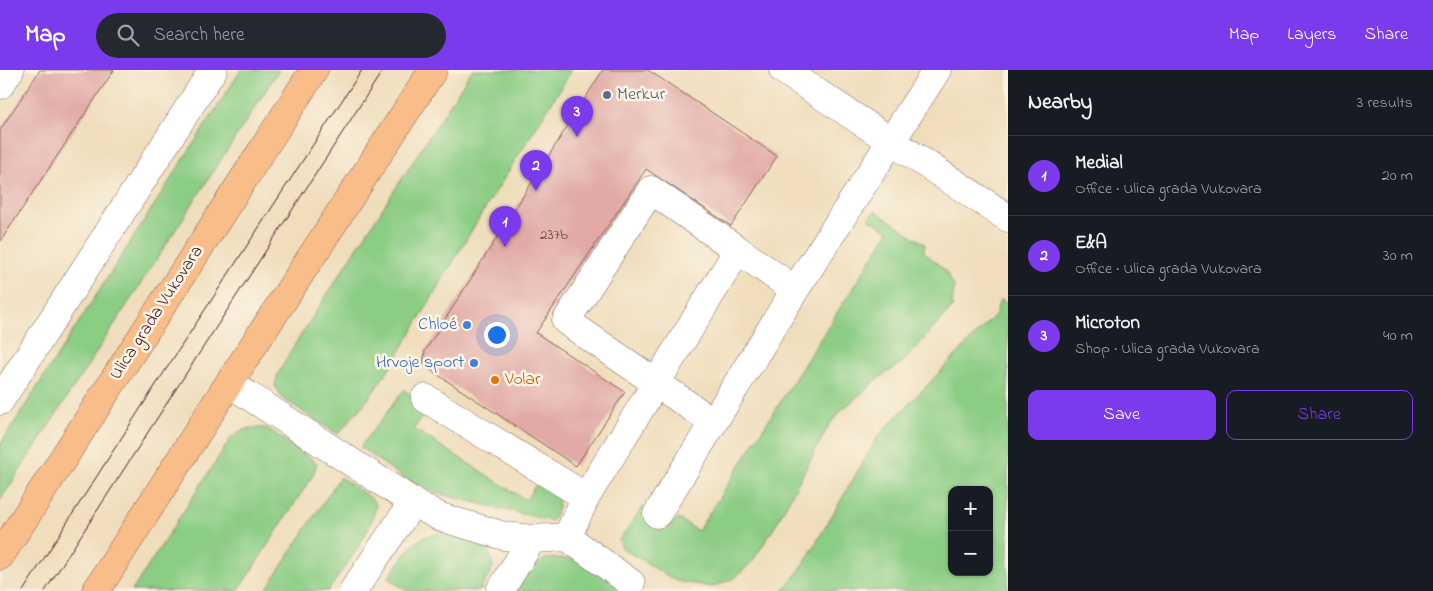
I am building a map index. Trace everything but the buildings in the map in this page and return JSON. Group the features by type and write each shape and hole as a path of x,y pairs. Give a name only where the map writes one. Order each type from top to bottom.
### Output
{"main road":[{"name":"Ulica grada Vukovara","path":"0,556 314,70"},
{"path":"96,591 433,70"}],"street":[{"path":"0,85 10,70"},
{"path":"0,401 213,70"},
{"path":"783,70 1008,218"},
{"path":"657,514 795,290 937,70"},
{"path":"713,422 566,321 651,190 795,290"},
{"path":"567,537 586,498 738,250"},
{"path":"229,383 413,502 440,517 504,536 532,539 567,537 630,583"},
{"path":"425,398 586,498"},
{"path":"353,591 413,502"},
{"path":"500,591 532,539"}],"green space":[{"path":"241,70 279,70 0,501 0,445"},
{"path":"472,70 572,70 479,218 395,360 369,398 338,434 282,398 275,386 277,376 290,352"},
{"path":"875,211 925,244 924,252 946,271 954,286 952,308 904,361 879,378 842,410 829,425 774,528 752,562 735,578 712,587 676,581 622,548 619,540 643,507 668,525 679,519 698,531 889,231 868,218"},
{"path":"1000,299 1008,304 1008,591 783,591 802,567 879,435 996,314"},
{"path":"404,390 428,407 414,429 526,500 540,478 558,496 558,508 551,521 436,493 408,481 360,447"},
{"path":"251,428 267,428 317,463 313,475 238,591 132,591 231,438 240,431"},
{"path":"340,477 372,499 376,505 369,527 356,550 328,591 265,591"},
{"path":"442,533 469,536 485,546 490,554 493,567 480,591 407,591 388,578 410,548 423,537"},
{"path":"561,558 581,561 629,591 516,591 530,570 544,559"}],"tram line":[{"path":"23,591 362,70"},
{"path":"45,591 383,70"}],"place":[{"name":"Merkur","path":"607,95"},
{"name":"Microton","path":"577,137"},
{"name":"E&A","path":"536,191"},
{"name":"Medial","path":"505,247"},
{"name":"Chloé","path":"467,325"},
{"name":"Hrvoje sport","path":"474,363"},
{"name":"Volar","path":"495,380"}]}
